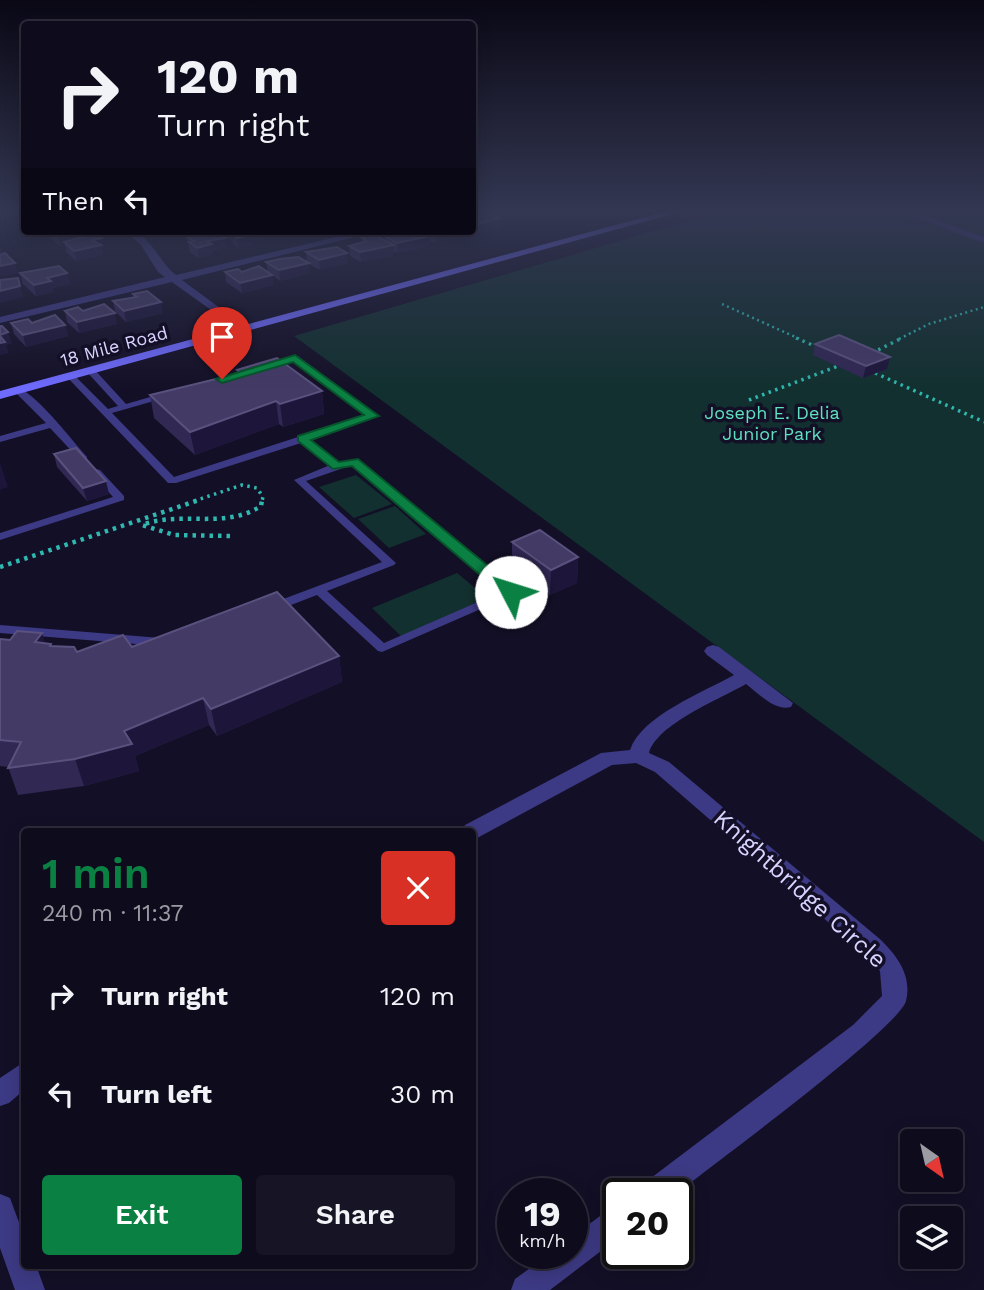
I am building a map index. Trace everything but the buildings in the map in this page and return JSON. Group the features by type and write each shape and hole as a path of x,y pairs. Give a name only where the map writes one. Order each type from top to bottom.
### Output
{"main road":[{"name":"18 Mile Road","path":"0,395 462,270"}],"street":[{"path":"163,270 243,330"},
{"path":"0,320 207,270"},
{"path":"713,651 784,703"},
{"path":"476,829 608,758 638,756 643,740 670,718 747,676"},
{"name":"Knightbridge Circle","path":"638,756 662,767 873,947 892,967 894,1000 862,1033 674,1178"},
{"path":"0,1094 21,1076"},
{"path":"0,1208 21,1265"},
{"path":"526,1290 602,1232"},
{"path":"22,1269 30,1290"}],"lane":[{"path":"70,376 172,481 373,416 295,358 106,412"},
{"path":"91,371 124,407"},
{"path":"0,537 120,498 53,424 18,390"},
{"path":"0,439 53,424"},
{"path":"302,439 337,466"},
{"path":"256,614 319,590 390,563 299,480 354,461 511,592 382,648 319,590"},
{"path":"0,629 168,643"}],"path":[{"path":"722,304 824,351"},
{"path":"862,358 929,324 984,307"},
{"path":"749,400 838,366"},
{"path":"875,373 984,422"},
{"path":"0,567 242,485 257,488 263,497 261,506 246,515 230,519 177,517 155,519 142,524 158,533 230,536"}],"green space":[{"name":"Joseph E. Delia Junior Park","path":"520,270 984,270 984,842 294,336"},
{"path":"356,475 392,504 354,518 319,487"},
{"path":"395,506 426,534 389,548 358,519"},
{"path":"457,573 491,601 404,639 372,608"}],"route":[{"path":"222,379 295,358 373,416 302,439 337,466 354,461 511,592"}]}
